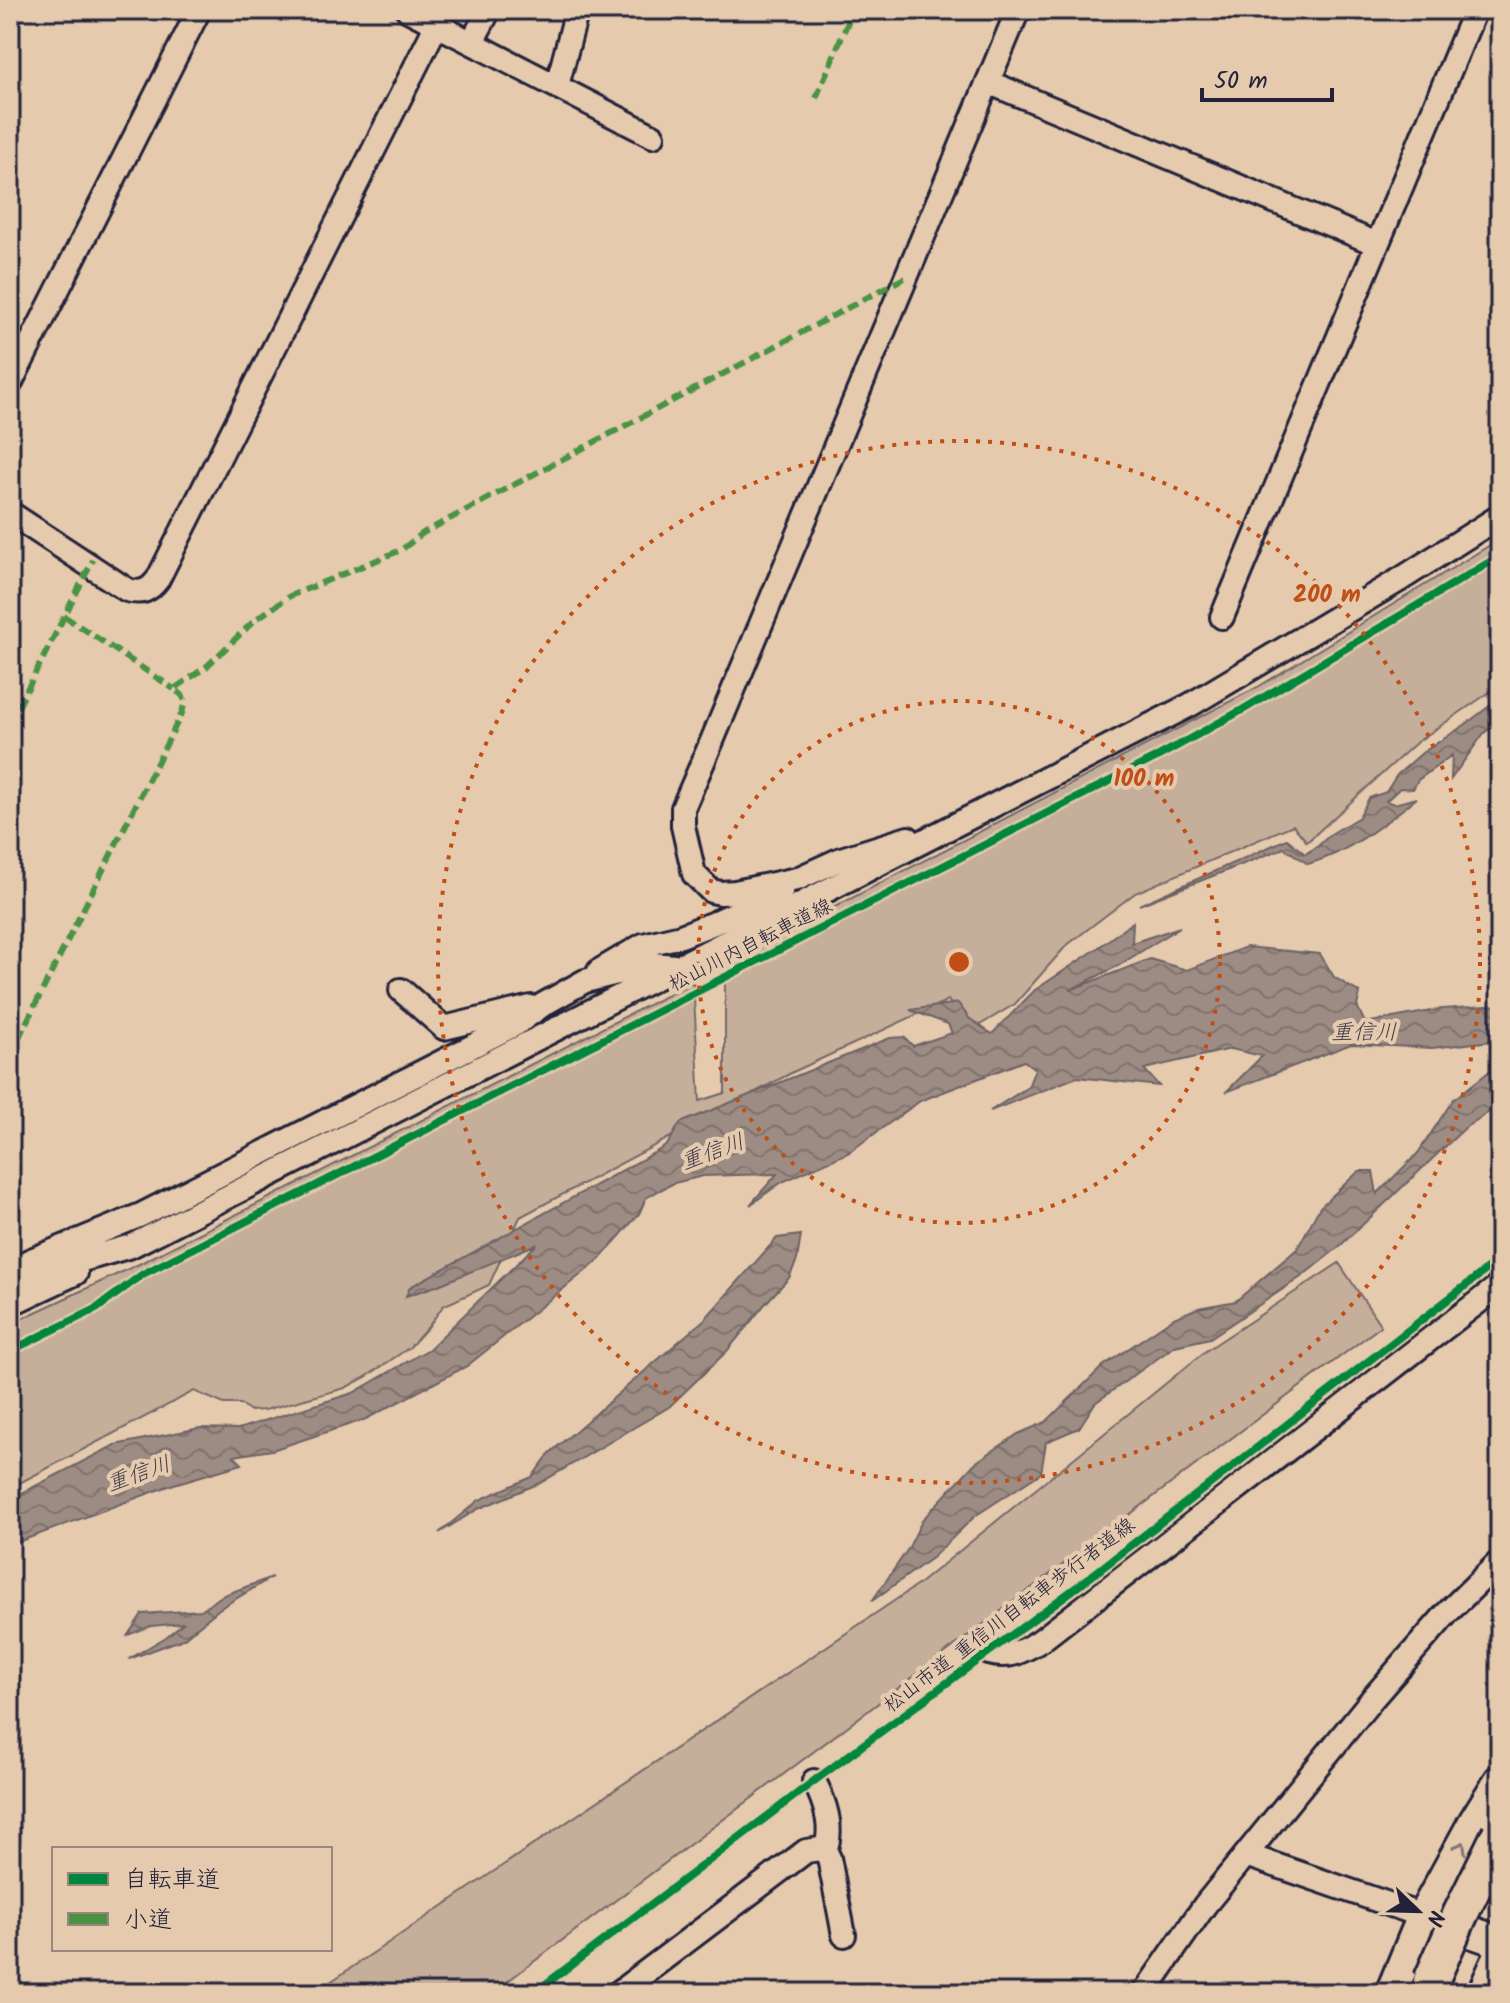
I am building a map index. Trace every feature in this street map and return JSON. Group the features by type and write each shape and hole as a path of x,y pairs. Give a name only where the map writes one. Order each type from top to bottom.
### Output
{"highway":[{"path":"1431,1981 1500,1833"}],"main road":[{"path":"1391,1993 1423,1916 1500,1780"},
{"path":"1423,1916 1500,1942"},
{"path":"1483,1993 1500,1955"}],"street":[{"path":"10,384 199,10"},
{"path":"408,10 653,136"},
{"path":"472,42 489,10"},
{"path":"557,86 577,10"},
{"path":"797,879 735,892 711,891 694,874 683,826 683,808 1018,10"},
{"path":"1222,617 1475,10"},
{"path":"10,513 127,590 139,593 151,588 437,24"},
{"path":"988,82 1377,244"},
{"path":"10,1304 131,1246 1190,705 1500,516"},
{"path":"10,1278 29,1261 155,1208 516,1024 643,945 681,936 714,923 775,895 797,879 841,859 903,839 936,835"},
{"path":"585,981 653,964 679,966"},
{"path":"401,990 444,1028 544,1004"},
{"path":"10,1278 131,1246"},
{"path":"989,1653 1010,1655 1057,1629 1500,1285"},
{"path":"1144,1993 1205,1905 1404,1661 1500,1561"},
{"path":"814,1781 823,1799 829,1832 825,1851"},
{"path":"618,1993 806,1851 820,1849 829,1858 844,1935"},
{"path":"1246,1855 1423,1916"}],"shaded area":[{"path":"1500,539 1500,685 1417,742 1307,842 1293,825 1135,893 1066,946 1015,1004 970,1031 948,1000 793,1072 520,1217 489,1285 443,1306 410,1347 345,1388 251,1411 240,1404 224,1404 194,1391 10,1488 10,1324 137,1265 693,982 700,1101 725,1093 725,964 1258,687"},
{"path":"1339,1263 1381,1326 492,1993 314,1993 919,1584 1207,1350"}],"water":[{"path":"1500,698 1500,721 1484,733 1451,779 1452,755 1418,780 1413,789 1400,788 1386,801 1394,804 1417,798 1352,845 1308,864 1284,848 1139,905 1287,839 1305,854 1359,817 1369,798 1386,792 1397,775 1422,753"},
{"name":"重信川","path":"1133,922 1132,943 1180,927 1118,966 1070,990 1150,959 1187,970 1246,947 1320,954 1334,977 1360,993 1357,1006 1365,1023 1442,1009 1500,1005 1500,1040 1432,1048 1351,1044 1226,1092 1262,1056 1231,1049 1144,1069 1159,1086 1077,1077 990,1111 1028,1087 1035,1069 1024,1061 920,1101 848,1153 782,1182 750,1205 777,1174 703,1176 674,1183 646,1198 639,1214 599,1260 467,1366 366,1419 272,1450 234,1456 242,1464 174,1484 10,1545 10,1499 115,1445 200,1428 238,1429 353,1393 429,1349 537,1244 406,1296 410,1287 654,1153 667,1145 680,1123 890,1038 904,1037 913,1046 952,1033 948,1024 910,1010 958,1003 969,1018 992,1034 1035,990"},
{"path":"1500,1063 1500,1105 1466,1127 1340,1246 1301,1277 1210,1338 1175,1346 1095,1403 1079,1428 1046,1442 1041,1473 975,1516 933,1557 872,1601 908,1549 923,1519 975,1463 1018,1434 1046,1422 1103,1366 1174,1318 1198,1308 1236,1301 1297,1249 1320,1207 1359,1171 1373,1171 1377,1194 1418,1153 1453,1100"},
{"path":"801,1235 797,1260 789,1278 727,1351 669,1407 540,1483 478,1509 439,1533 479,1500 532,1477 550,1453 705,1319 777,1238"},
{"path":"272,1577 219,1609 183,1639 129,1659 183,1623 151,1626 128,1635 142,1614 201,1610 222,1596"}],"marked path":[{"path":"816,98 853,10"},
{"path":"10,1055 182,713 185,701 174,689 206,667 255,620 290,596 401,550 423,533 906,277"},
{"path":"10,723 93,560"},
{"path":"64,616 174,689"}],"cycle path":[{"name":"松山川内自転車道線","path":"10,1351 96,1309 143,1274 1155,758 1244,709 1500,556"},
{"name":"松山市道 重信川自転車歩行者道線","path":"534,1993 1089,1578 1500,1259"}]}
